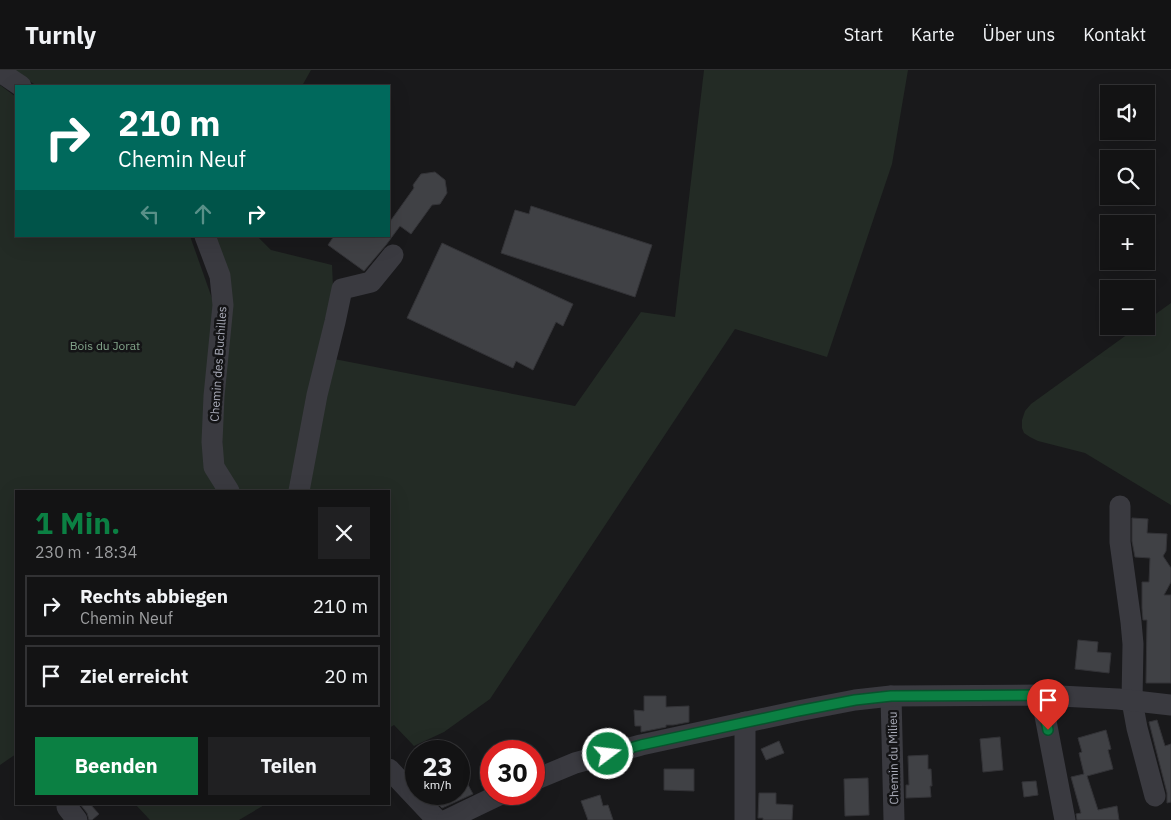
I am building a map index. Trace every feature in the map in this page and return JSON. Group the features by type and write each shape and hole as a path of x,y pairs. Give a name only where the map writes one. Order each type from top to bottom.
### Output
{"street":[{"path":"0,72 20,85"},
{"name":"Chemin des Buchilles","path":"205,237 220,276 223,304 214,396 212,442 214,468 228,490"},
{"path":"299,490 317,395 336,322 342,289 370,282 393,255"},
{"path":"1120,506 1121,549 1133,644 1132,701 1155,796"},
{"path":"1041,695 1065,820"},
{"path":"545,776 575,764 641,745 855,700 891,696 1041,695 1171,705"},
{"name":"Chemin du Milieu","path":"891,696 894,820"},
{"path":"745,820 746,722"},
{"path":"390,770 437,820"},
{"path":"447,820 480,804"}],"green space":[{"path":"13,70 311,70 303,85 34,84"},
{"path":"704,70 908,70 892,164 827,357 735,329 490,699 444,732 427,740 408,740 394,725 390,727 390,490 236,490 223,464 215,237 258,237 271,250 332,265 334,307 324,357 575,406 641,312 675,317"},
{"name":"Bois du Jorat","path":"0,85 15,96 15,237 190,237 214,304 221,490 15,490 15,755 0,765"},
{"path":"1171,303 1171,505 1085,453 1038,441 1024,433 1022,428 1025,411 1031,404 1127,335 1155,335 1155,315"},
{"path":"136,805 264,805 239,820 150,820"}],"building":[{"path":"435,172 445,180 447,193 440,204 432,205 411,234 400,226 364,271 328,245 333,237 390,237 390,222 414,188 413,185 421,174"},
{"path":"531,206 652,245 635,297 501,253 515,210 529,214"},
{"path":"442,243 573,304 563,326 556,322 533,370 516,361 513,368 407,318"},
{"path":"1132,518 1148,519 1147,533 1167,534 1166,551 1163,556 1171,568 1171,582 1164,595 1171,595 1171,683 1146,683 1147,620 1143,620 1142,582 1149,582 1150,558 1135,557 1132,541"},
{"path":"1078,640 1098,642 1097,652 1111,653 1109,673 1075,669"},
{"path":"644,696 666,696 666,707 689,706 689,722 666,725 666,727 641,732 641,726 635,726 634,710 644,711"},
{"path":"1157,720 1165,746 1171,744 1171,802 1167,803 1167,793 1149,722"},
{"path":"1106,730 1111,749 1108,750 1113,769 1087,776 1098,810 1117,806 1119,820 1077,820 1076,814 1081,813 1071,777 1084,774 1079,753 1082,752 1078,738"},
{"path":"1000,737 1003,770 983,772 980,739"},
{"path":"779,741 784,753 766,760 761,749"},
{"path":"928,755 928,769 931,769 931,797 906,798 906,785 909,785 908,756"},
{"path":"664,769 694,769 694,791 664,790"},
{"path":"868,778 869,815 845,816 844,779"},
{"path":"1036,781 1038,795 1024,797 1022,782"},
{"path":"759,793 776,793 776,804 793,805 792,820 763,820 763,818 758,818"},
{"path":"600,795 603,806 608,805 613,820 588,820 581,801"},
{"path":"81,805 91,805 99,814 92,820 89,820 87,813"}],"route":[{"path":"608,754 798,711 855,700 891,696 1041,695 1048,730"}]}
